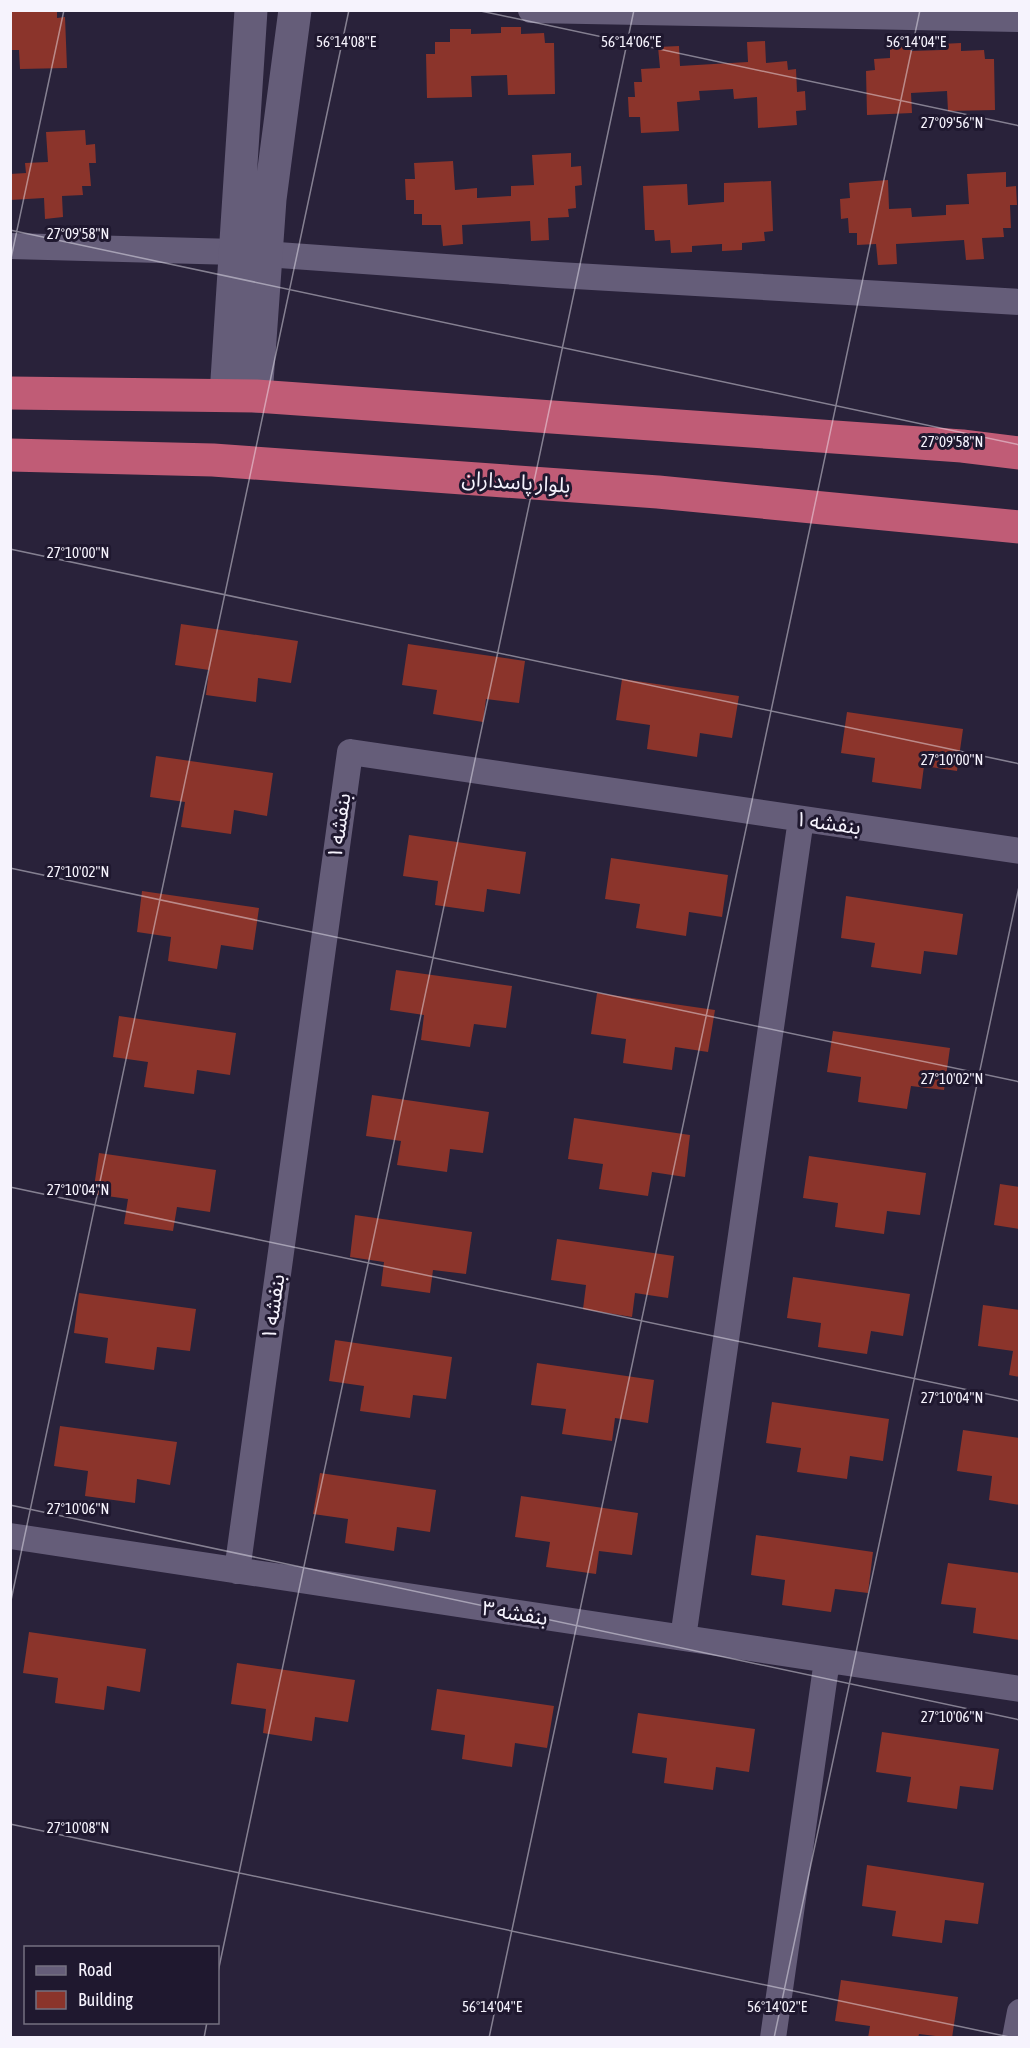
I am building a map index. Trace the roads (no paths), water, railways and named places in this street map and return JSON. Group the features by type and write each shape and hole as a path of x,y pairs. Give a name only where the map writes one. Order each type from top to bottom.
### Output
{"highway":[{"path":"10,393 241,396 962,446 1020,453"},
{"name":"بلوار پاسداران","path":"10,455 224,460 658,492 1020,527"}],"street":[{"path":"241,396 250,254 251,10"},
{"path":"250,254 270,199 295,10"},
{"path":"531,10 1020,19"},
{"path":"10,246 250,254 1020,302"},
{"name":"بنفشه ۱","path":"237,1571 350,752 1020,851"},
{"path":"682,1638 801,819"},
{"name":"بنفشه ۳","path":"10,1536 1020,1689"},
{"path":"773,2037 827,1660"},
{"path":"1015,2037 1020,2012"}]}
